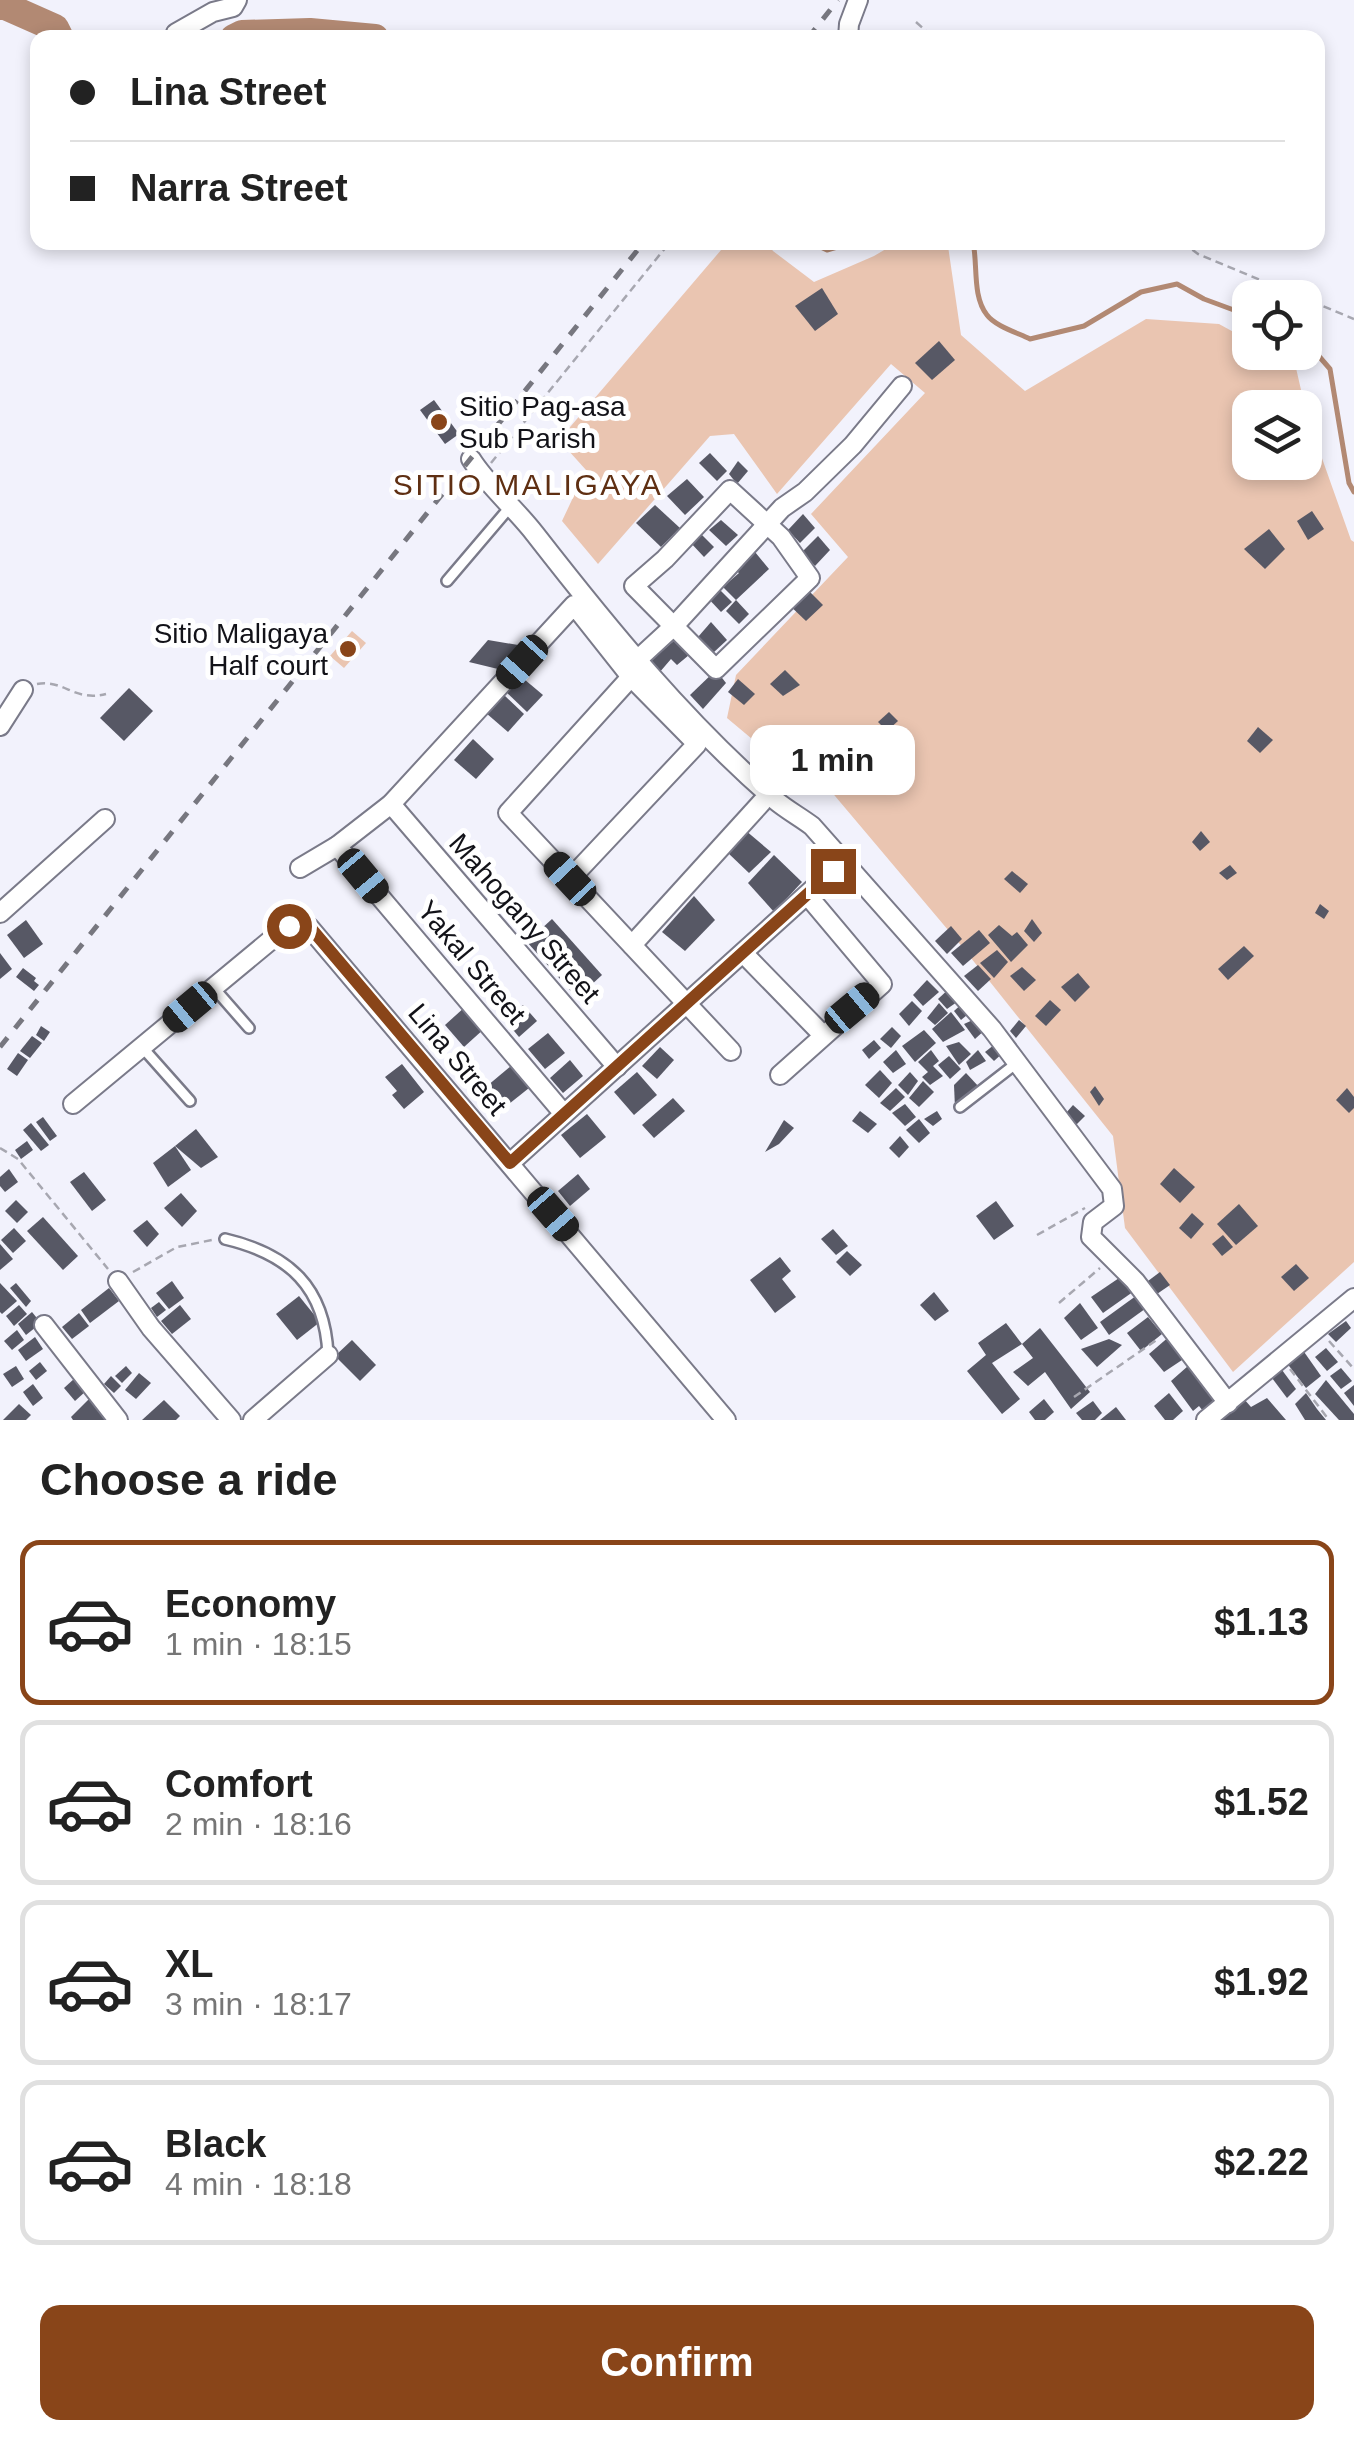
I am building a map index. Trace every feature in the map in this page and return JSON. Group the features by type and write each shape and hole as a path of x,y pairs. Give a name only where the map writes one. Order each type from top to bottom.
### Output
{"street":[{"path":"181,30 208,6 233,8 237,0"},
{"path":"848,30 858,0"},
{"path":"731,1051 508,813 633,669 782,508 853,445 902,386"},
{"path":"476,467 512,505 633,669 780,804 812,826 1018,1062 1105,1176 1115,1199 1114,1206 1093,1222 1092,1237 1228,1403"},
{"path":"730,490 770,525 810,578 716,669 674,626 634,586 730,490"},
{"path":"300,868 338,846 392,804 574,605 697,744 570,879"},
{"path":"0,726 23,690"},
{"path":"632,945 762,802"},
{"name":"Mahogany Street","path":"392,804 617,1067"},
{"path":"0,913 105,819"},
{"name":"Yakal Street","path":"338,846 564,1114"},
{"path":"518,1157 833,871"},
{"path":"780,1075 882,984 808,896"},
{"name":"Lina Street","path":"214,988 289,926 309,926 518,1157 716,1416"},
{"path":"744,954 822,1034"},
{"path":"73,1104 214,988"},
{"path":"118,1281 151,1328 231,1420"},
{"path":"1206,1420 1354,1298"},
{"path":"44,1325 118,1420"},
{"path":"253,1420 328,1354"}],"lane":[{"path":"447,581 512,505"},
{"path":"214,988 249,1028"},
{"path":"142,1046 190,1102"},
{"path":"960,1108 1018,1062"},
{"path":"225,1239 265,1250 302,1279 318,1304 327,1330 328,1354"}],"path":[{"path":"916,22 925,30"},
{"path":"476,467 663,250"},
{"path":"1193,250 1354,319"},
{"path":"23,690 50,682 89,698 106,694"},
{"path":"0,1148 18,1159 118,1281 177,1247 199,1240 225,1239"},
{"path":"1037,1236 1077,1210 1115,1199"},
{"path":"1059,1302 1112,1258"},
{"path":"1319,1328 1354,1370"},
{"path":"1074,1397 1172,1330"},
{"path":"1282,1359 1329,1420"}],"shaded area":[{"path":"721,250 772,250 814,282 884,250 949,250 961,335 1025,391 1146,319 1219,324 1232,331 1232,370 1296,370 1301,390 1232,390 1232,480 1322,480 1322,458 1354,542 1354,1262 1233,1372 1125,1228 1113,1136 959,943 819,777 782,764 727,718 736,675 848,557 811,514 925,393 891,364 777,494 734,434 710,436 598,564 562,521 586,470 559,440"},
{"name":"Sitio Maligaya Half court","path":"352,631 366,643 344,668 330,656"}],"building":[{"path":"822,288 838,314 815,331 795,306"},
{"path":"939,341 955,360 932,380 915,363"},
{"name":"Sitio Pag-asa Sub Parish","path":"434,400 459,434 445,444 420,410"},
{"path":"710,453 727,471 717,481 699,463"},
{"path":"738,461 748,471 737,484 729,474"},
{"path":"687,479 704,497 685,515 667,496"},
{"path":"655,505 680,528 661,547 636,523"},
{"path":"1312,511 1324,529 1308,540 1297,521"},
{"path":"803,514 815,528 800,543 788,530"},
{"path":"721,520 738,535 726,546 709,530"},
{"path":"1269,529 1285,549 1265,569 1244,549"},
{"path":"699,532 714,547 704,557 689,541"},
{"path":"818,536 830,550 815,566 802,552"},
{"path":"755,552 769,569 736,600 723,587"},
{"path":"715,585 732,602 721,612 705,595"},
{"path":"804,586 823,605 806,621 786,602"},
{"path":"736,600 749,614 739,624 726,611"},
{"path":"711,622 727,640 713,653 698,637"},
{"path":"488,640 518,645 498,669 469,662"},
{"path":"675,640 689,655 677,665 671,659 659,673 646,659 658,645 663,650"},
{"path":"716,670 726,683 703,709 690,695"},
{"path":"785,670 800,685 783,696 770,684"},
{"path":"518,674 543,695 527,712 504,690"},
{"path":"738,679 755,694 744,705 728,692"},
{"path":"129,688 153,711 124,741 100,718"},
{"path":"503,694 524,714 508,732 486,713"},
{"path":"889,712 898,721 887,731 878,722"},
{"path":"1258,727 1273,740 1260,753 1247,741"},
{"path":"473,739 494,759 476,779 454,760"},
{"path":"745,830 771,852 749,873 727,852"},
{"path":"1201,831 1210,842 1200,851 1192,842"},
{"path":"774,855 802,882 774,912 748,883"},
{"path":"1230,865 1237,873 1227,880 1219,873"},
{"path":"1012,871 1028,884 1020,893 1004,879"},
{"path":"694,896 715,920 685,951 662,932"},
{"path":"1320,904 1329,911 1324,919 1315,913"},
{"path":"552,919 602,975 577,998 527,942"},
{"path":"1032,919 1042,933 1034,942 1024,931"},
{"path":"26,920 43,944 24,958 7,935"},
{"path":"999,925 1012,936 1017,932 1028,945 1011,962 988,935"},
{"path":"951,926 962,939 947,954 935,941"},
{"path":"979,930 990,943 963,966 951,953"},
{"path":"1244,946 1254,956 1228,980 1218,969"},
{"path":"997,950 1008,962 994,978 980,963"},
{"path":"0,953 12,969 0,979"},
{"path":"978,965 991,979 978,991 964,976"},
{"path":"1022,967 1036,980 1024,991 1010,976"},
{"path":"23,968 36,978 34,981 39,985 34,991 16,977"},
{"path":"1078,973 1090,987 1075,1002 1061,987"},
{"path":"927,980 939,992 923,1006 913,995"},
{"path":"952,986 964,997 947,1009 938,999"},
{"path":"1050,1000 1061,1010 1046,1026 1035,1016"},
{"path":"912,1001 922,1011 909,1026 899,1014"},
{"path":"965,1001 973,1010 961,1020 954,1011"},
{"path":"939,1003 948,1013 935,1025 927,1018"},
{"path":"523,1005 537,1021 519,1037 505,1020"},
{"path":"466,1006 485,1028 464,1047 445,1025"},
{"path":"951,1012 965,1030 943,1042 932,1029"},
{"path":"975,1019 987,1028 975,1039 964,1024"},
{"path":"1019,1020 1026,1026 1016,1038 1010,1031"},
{"path":"41,1026 50,1032 44,1041 36,1035"},
{"path":"892,1027 901,1036 891,1048 880,1039"},
{"path":"924,1030 936,1043 915,1062 902,1046"},
{"path":"548,1033 565,1053 545,1069 528,1049"},
{"path":"32,1036 42,1043 30,1058 20,1051"},
{"path":"874,1040 881,1048 869,1059 862,1050"},
{"path":"999,1041 1005,1051 994,1061 985,1052"},
{"path":"959,1042 971,1054 959,1065 946,1046"},
{"path":"660,1047 674,1060 657,1079 642,1066"},
{"path":"896,1050 906,1064 893,1073 883,1062"},
{"path":"931,1050 939,1061 933,1066 943,1076 930,1085 922,1077 928,1072 918,1062"},
{"path":"978,1050 986,1061 970,1070 966,1062"},
{"path":"18,1053 28,1060 17,1076 7,1069"},
{"path":"949,1056 961,1069 950,1079 938,1065"},
{"path":"570,1060 583,1076 563,1093 550,1078"},
{"path":"402,1064 424,1092 404,1109 392,1095 397,1091 385,1077"},
{"path":"511,1066 529,1088 504,1108 487,1086"},
{"path":"880,1070 892,1083 879,1098 865,1085"},
{"path":"637,1072 657,1095 634,1115 614,1092"},
{"path":"910,1072 918,1081 908,1095 898,1085"},
{"path":"966,1073 980,1088 955,1108 954,1085"},
{"path":"923,1081 934,1092 919,1107 909,1098"},
{"path":"1095,1086 1104,1099 1099,1106 1090,1092"},
{"path":"896,1088 905,1097 890,1111 880,1103"},
{"path":"1347,1088 1354,1097 1354,1108 1349,1113 1336,1100"},
{"path":"673,1098 685,1111 654,1138 642,1125"},
{"path":"905,1104 916,1117 905,1126 892,1113"},
{"path":"1073,1105 1085,1116 1076,1125 1066,1113"},
{"path":"860,1111 877,1124 868,1133 852,1121"},
{"path":"937,1111 942,1119 933,1126 924,1119"},
{"path":"587,1114 606,1137 580,1158 561,1135"},
{"path":"43,1117 57,1136 50,1141 36,1122"},
{"path":"919,1119 930,1133 919,1143 906,1130"},
{"path":"784,1120 794,1128 765,1152"},
{"path":"31,1123 49,1145 41,1151 23,1130"},
{"path":"196,1129 218,1157 201,1168 175,1146"},
{"path":"900,1136 909,1147 899,1158 889,1148"},
{"path":"27,1141 33,1150 21,1159 15,1150"},
{"path":"175,1146 191,1170 168,1187 153,1163"},
{"path":"1174,1168 1195,1187 1180,1203 1160,1184"},
{"path":"9,1169 18,1182 5,1192 0,1177"},
{"path":"84,1172 106,1200 92,1211 70,1182"},
{"path":"578,1174 590,1189 570,1206 558,1191"},
{"path":"181,1193 197,1211 182,1227 164,1208"},
{"path":"16,1200 28,1212 17,1223 5,1211"},
{"path":"996,1201 1014,1226 994,1240 976,1216"},
{"path":"1239,1204 1258,1226 1236,1245 1217,1224"},
{"path":"1192,1213 1204,1224 1191,1239 1179,1228"},
{"path":"43,1217 78,1256 63,1270 27,1231"},
{"path":"147,1220 159,1234 147,1247 133,1231"},
{"path":"14,1228 26,1241 13,1253 1,1240"},
{"path":"833,1229 848,1246 836,1255 821,1239"},
{"path":"1223,1235 1233,1247 1222,1256 1212,1244"},
{"path":"0,1244 13,1259 0,1270"},
{"path":"847,1251 862,1265 850,1276 836,1262"},
{"path":"780,1257 791,1271 782,1279 796,1297 775,1313 750,1280"},
{"path":"1296,1264 1309,1278 1294,1291 1281,1277"},
{"path":"1160,1272 1170,1285 1157,1294 1148,1281"},
{"path":"1125,1274 1137,1289 1103,1313 1091,1297"},
{"path":"172,1281 184,1298 169,1309 156,1293"},
{"path":"0,1283 17,1301 2,1314 0,1312"},
{"path":"16,1283 31,1301 26,1307 10,1288"},
{"path":"109,1288 119,1301 90,1323 81,1310"},
{"path":"934,1292 949,1311 935,1321 920,1305"},
{"path":"1140,1293 1149,1306 1109,1335 1100,1322"},
{"path":"299,1296 320,1322 297,1340 276,1314"},
{"path":"159,1302 166,1310 157,1317 151,1308"},
{"path":"1080,1303 1098,1328 1081,1340 1064,1318"},
{"path":"19,1305 27,1314 14,1326 6,1316"},
{"path":"180,1305 191,1319 172,1334 161,1321"},
{"path":"32,1312 41,1323 26,1335 18,1324"},
{"path":"79,1313 89,1326 72,1339 62,1327"},
{"path":"1148,1317 1162,1334 1141,1351 1127,1333"},
{"path":"1346,1321 1351,1328 1336,1342 1328,1334"},
{"path":"1006,1323 1022,1344 992,1363 1020,1399 1002,1414 967,1371 986,1355 978,1343"},
{"path":"1040,1328 1090,1392 1071,1409 1045,1372 1028,1386 1013,1372 1033,1358 1022,1344"},
{"path":"17,1330 24,1340 12,1350 4,1341"},
{"path":"1171,1335 1188,1356 1164,1372 1149,1354"},
{"path":"35,1337 43,1349 26,1361 18,1350"},
{"path":"1109,1339 1122,1345 1097,1367 1081,1349"},
{"path":"352,1340 376,1365 360,1381 335,1356"},
{"path":"1326,1348 1338,1362 1327,1371 1315,1357"},
{"path":"1302,1349 1321,1376 1306,1388 1286,1362"},
{"path":"40,1362 47,1371 36,1380 29,1371"},
{"path":"16,1366 24,1379 12,1387 3,1374"},
{"path":"126,1366 132,1373 122,1383 115,1376"},
{"path":"1188,1366 1218,1400 1203,1411 1199,1406 1193,1411 1171,1381"},
{"path":"1341,1368 1352,1381 1341,1389 1330,1376"},
{"path":"1282,1370 1296,1389 1287,1398 1272,1378"},
{"path":"139,1373 151,1383 136,1399 125,1390"},
{"path":"111,1376 121,1386 114,1393 104,1384"},
{"path":"75,1378 86,1391 75,1401 64,1388"},
{"path":"1326,1380 1354,1414 1354,1420 1339,1420 1315,1394"},
{"path":"33,1384 43,1398 33,1406 23,1392"},
{"path":"1354,1385 1354,1406 1344,1393"},
{"path":"1169,1393 1183,1411 1173,1420 1165,1420 1154,1406"},
{"path":"1306,1393 1326,1420 1305,1420 1295,1404"},
{"path":"1267,1398 1286,1420 1218,1420 1244,1399 1251,1407"},
{"path":"89,1399 110,1420 73,1420 71,1417"},
{"path":"1044,1399 1054,1412 1045,1420 1035,1420 1029,1412"},
{"path":"164,1400 180,1416 176,1420 142,1420"},
{"path":"1093,1401 1102,1413 1095,1420 1082,1420 1076,1413"},
{"path":"19,1404 31,1415 26,1420 3,1420"},
{"path":"1116,1407 1126,1420 1100,1420"}],"waterway":[{"path":"0,6 56,30"},
{"path":"974,250 977,290 987,315 995,323 1030,339 1084,326 1141,292 1177,284 1232,309"},
{"path":"1322,360 1330,369 1349,483 1354,492"}],"railway":[{"path":"814,30 838,0"},
{"path":"0,1047 638,250"}],"place":[{"name":"Sitio Pag-asa Sub Parish","path":"439,422"},
{"name":"Sitio Maligaya Half court","path":"348,649"}],"district":[{"name":"SITIO MALIGAYA","path":"528,485"}],"route":[{"path":"289,926 309,926 510,1163 833,871"}]}
